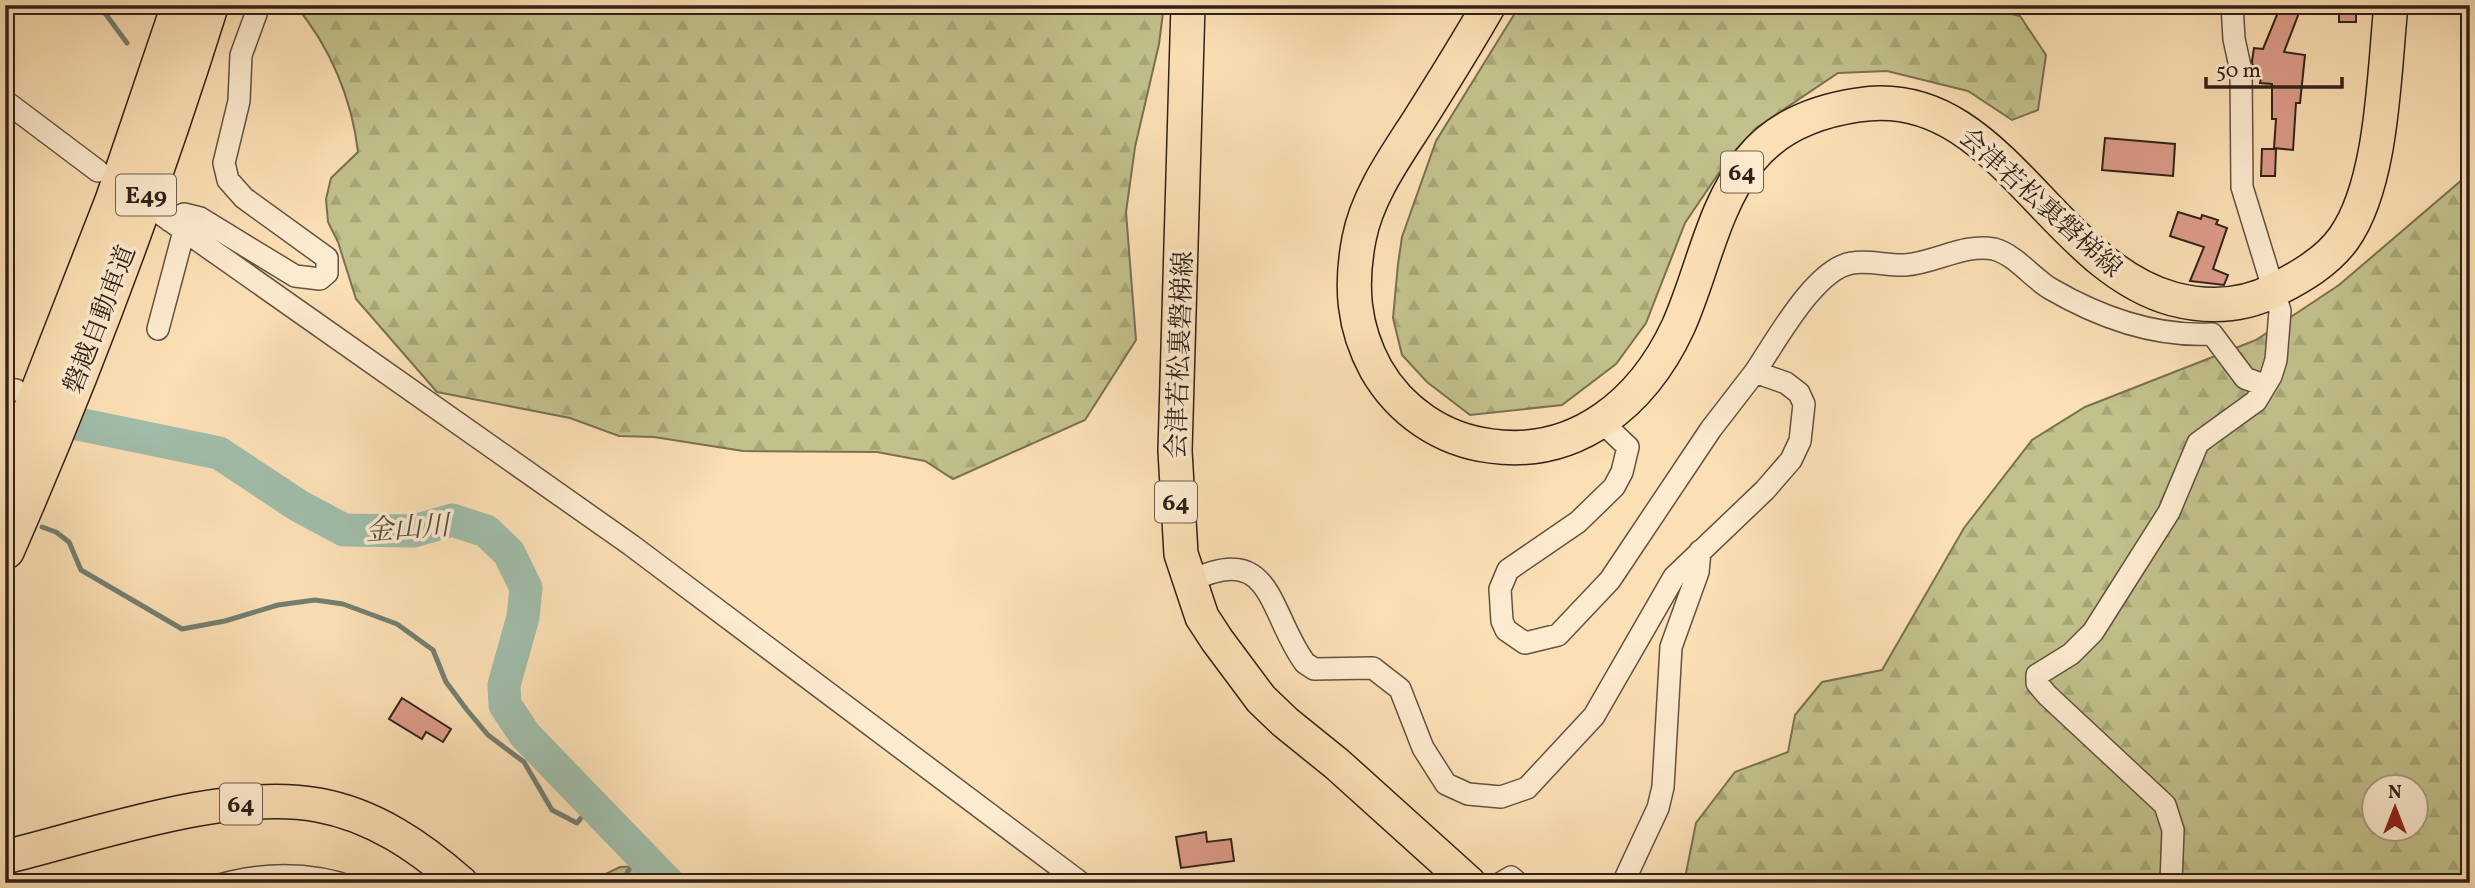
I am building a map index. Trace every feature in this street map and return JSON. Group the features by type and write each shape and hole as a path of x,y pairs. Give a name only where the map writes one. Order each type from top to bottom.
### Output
{"highway":[{"name":"磐越自動車道","path":"5,550 36,385 114,202 181,5"},
{"name":"磐越自動車道","path":"36,385 140,212 209,5"}],"main road":[{"name":"会津若松裏磐梯線","path":"1188,5 1175,451 1177,522 1189,582 1202,617 1261,699 1469,883"},
{"name":"会津若松裏磐梯線","path":"1489,5 1390,165 1361,228 1354,265 1354,311 1364,346 1388,389 1416,416 1457,439 1504,448 1531,448 1556,443 1603,423 1634,393 1663,354 1678,326 1729,192 1752,157 1779,132 1818,112 1865,103 1913,106 1951,122 1987,147 2070,235 2113,272 2155,294 2200,306 2232,304 2275,290 2304,275 2343,240 2365,194 2379,121 2391,5"},
{"name":"64","path":"5,857 210,807 289,801 322,805 387,829 420,848 461,883"}],"street":[{"path":"2171,883 2173,830 2165,805 2047,695 2038,683 2036,675 2071,654 2094,632 2169,512 2198,443 2256,401 2263,385 2271,376 2276,360 2280,312 2242,187 2241,71 2234,40 2232,5"},
{"path":"158,329 172,222 184,214 200,218 295,276 320,279 327,273 327,258 244,198 232,187 225,172 227,143 239,101 241,55 256,13"},
{"path":"5,100 98,171"},
{"path":"172,222 631,545 1081,883"},
{"path":"1603,423 1628,447 1623,454 1622,472 1614,487 1578,522 1508,570 1500,589 1502,621 1506,630 1525,643 1558,635 1610,580 1711,429 1808,296 1836,269 1852,263 1907,265 1977,248 1995,250 2050,289 2117,320 2166,335 2213,334 2245,378 2263,385"},
{"path":"1189,582 1218,570 1237,569 1253,573 1264,584 1305,663 1314,669 1373,668 1401,689 1423,748 1446,784 1468,793 1502,797 1527,788 1594,716 1674,577 1771,483 1791,460 1800,441 1804,418 1799,393 1786,383 1755,372"},
{"path":"1623,883 1658,808 1663,787 1671,648 1698,572 1700,551"},
{"path":"1501,883 1511,877 1518,883"}],"lane":[{"path":"208,883 233,875 286,869 314,871 358,883"}],"green space":[{"path":"295,5 1164,5 1159,44 1135,147 1126,212 1136,340 1085,420 953,479 925,461 877,452 743,451 654,437 619,436 570,418 437,392 356,299 338,242 328,222 326,199 331,178 358,152 351,112 329,56"},
{"path":"1520,5 1971,5 2020,16 2046,55 2038,110 2012,120 1968,91 1887,71 1838,73 1756,128 1731,155 1685,223 1646,323 1616,364 1562,405 1470,415 1427,382 1402,355 1393,318 1398,264 1402,237 1436,141"},
{"path":"2470,173 2470,883 1684,883 1696,823 1735,772 1788,752 1795,715 1822,682 1882,670 1964,528 2032,440 2085,407 2256,340 2339,285"},
{"path":"640,866 662,883 587,883 620,867"}],"building":[{"path":"2281,5 2302,5 2284,52 2305,55 2300,103 2296,103 2293,150 2274,148 2276,119 2272,119 2272,84 2260,83 2261,78 2254,77 2252,61 2254,48 2263,49"},
{"path":"2339,6 2356,6 2356,22 2339,22"},
{"path":"2105,138 2175,144 2173,176 2102,170"},
{"path":"2262,149 2276,149 2275,176 2261,176"},
{"path":"2178,212 2201,219 2202,215 2218,220 2216,224 2227,228 2213,269 2228,275 2224,285 2190,281 2204,247 2170,236"},
{"path":"402,698 451,729 443,742 426,732 422,739 389,719"},
{"path":"1206,832 1207,842 1231,839 1234,861 1181,868 1176,837"}],"waterway":[{"path":"99,5 127,43"},
{"name":"金山川","path":"5,409 219,453 299,506 344,530 414,531 452,520 486,531 509,553 526,588 523,617 504,685 505,705 525,735 668,883"},
{"path":"42,527 56,532 69,542 81,570 182,629 225,621 278,605 315,600 343,604 397,624 433,650 446,682 488,735 524,762 552,810 577,823 593,803"},
{"path":"621,883 639,853"}]}
